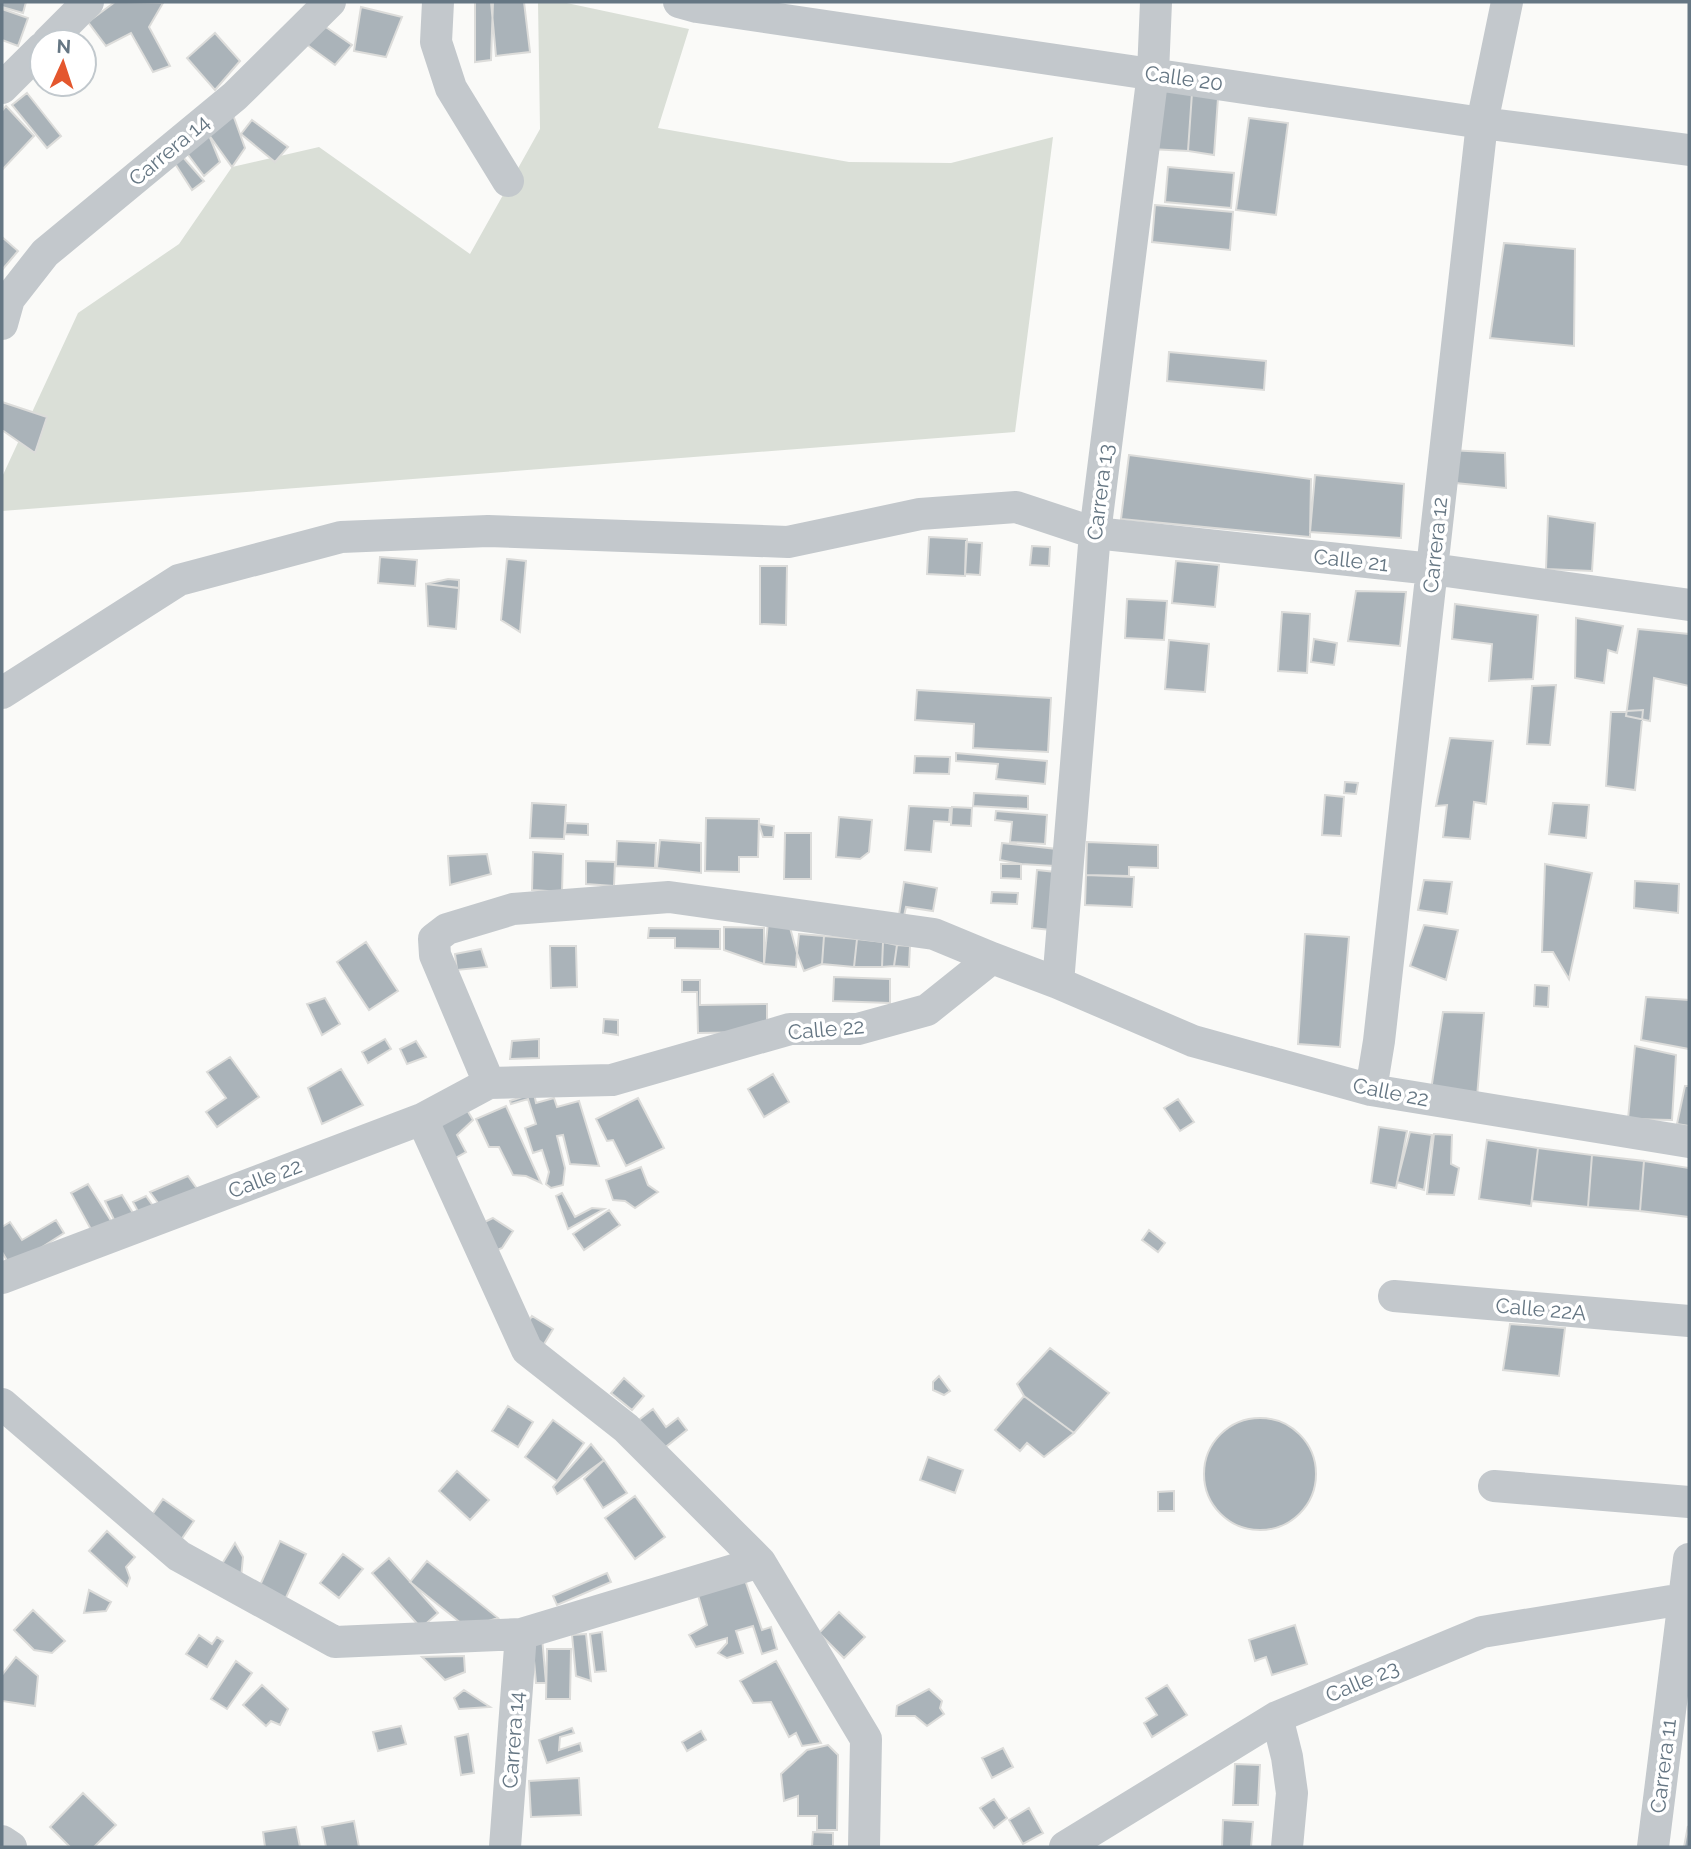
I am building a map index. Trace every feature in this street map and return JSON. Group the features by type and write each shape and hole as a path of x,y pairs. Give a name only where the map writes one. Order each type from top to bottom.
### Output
{"street":[{"path":"62,28 88,2"},
{"name":"Carrera 14","path":"4,306 45,253 235,96 330,2"},
{"path":"438,2 436,41 452,88 508,181"},
{"name":"Calle 20","path":"679,2 697,7 1689,150"},
{"name":"Carrera 13","path":"1058,983 1095,533 1153,73 1156,2"},
{"name":"Carrera 12","path":"1371,1090 1482,122 1507,2"},
{"path":"2,88 28,62"},
{"name":"Calle 21","path":"2,693 179,580 341,537 488,531 788,542 920,514 1016,508 1095,533 1432,569 1689,605"},
{"path":"489,1083 435,955 433,939 447,929 513,909 669,897 934,934 992,958"},
{"name":"Calle 22","path":"2,1278 422,1119 489,1083 612,1080 790,1029 858,1029 927,1010 992,958 1193,1041 1371,1090 1689,1142"},
{"path":"422,1119 527,1350 625,1428 760,1562 866,1739 864,1847"},
{"name":"Calle 22A","path":"1394,1296 1689,1321"},
{"path":"2,1404 179,1556 335,1642 521,1633 760,1562"},
{"path":"1494,1486 1689,1502"},
{"name":"Carrera 11","path":"1653,1847 1689,1559"},
{"name":"Calle 23","path":"1065,1847 1277,1717 1482,1632 1686,1598"},
{"name":"Carrera 14","path":"505,1847 521,1633"},
{"path":"1277,1717 1292,1793 1287,1847"},
{"path":"2,1841 11,1847"}],"shaded area":[{"path":"538,2 562,2 689,29 658,128 849,162 951,163 1053,137 1015,432 2,511 2,477 78,313 179,244 232,167 319,147 470,254 540,129"}],"building":[{"path":"2,2 26,2 23,13 2,7"},
{"path":"115,2 163,3 149,27 170,66 153,72 131,33 106,46 98,35 98,28 92,28 88,22"},
{"path":"475,2 493,2 491,60 475,62"},
{"path":"491,2 524,2 530,52 496,56"},
{"path":"361,7 402,17 386,57 354,51"},
{"path":"2,9 28,18 18,46 2,40"},
{"path":"317,21 352,45 335,65 299,39"},
{"path":"215,33 240,61 215,90 187,58"},
{"path":"1159,89 1192,93 1188,151 1150,149"},
{"path":"27,93 28,98 31,98 61,136 47,148 12,105"},
{"path":"1192,93 1218,98 1214,155 1188,151"},
{"path":"6,106 34,136 2,170 2,111"},
{"path":"232,112 245,148 232,167 209,135"},
{"path":"1249,118 1288,123 1276,215 1236,210"},
{"path":"252,120 288,147 275,162 241,134"},
{"path":"209,135 220,162 204,176 186,152"},
{"path":"182,156 204,181 192,190 174,162"},
{"path":"1168,167 1234,173 1231,208 1165,202"},
{"path":"1155,205 1233,212 1230,250 1152,242"},
{"path":"2,237 18,251 2,270"},
{"path":"1504,243 1575,249 1574,346 1490,338"},
{"path":"1169,352 1266,361 1264,390 1167,381"},
{"path":"2,402 47,417 35,453 2,430"},
{"path":"1449,450 1505,453 1506,488 1445,482"},
{"path":"1129,455 1311,479 1310,537 1121,519"},
{"path":"1315,475 1404,484 1401,538 1310,532"},
{"path":"1548,516 1595,523 1592,571 1546,569"},
{"path":"929,537 967,539 965,576 927,574"},
{"path":"966,542 982,543 980,575 965,574"},
{"path":"1032,546 1050,547 1049,566 1030,565"},
{"path":"380,557 417,560 415,586 378,583"},
{"path":"507,559 526,561 520,632 501,620"},
{"path":"1176,561 1219,565 1215,607 1172,603"},
{"path":"760,566 787,566 786,625 760,624"},
{"path":"448,579 459,580 459,588 426,584"},
{"path":"426,584 459,588 456,629 428,626"},
{"path":"1356,591 1406,592 1400,646 1348,641"},
{"path":"1127,599 1167,601 1164,640 1125,638"},
{"path":"1455,604 1538,615 1533,679 1489,681 1492,644 1452,639"},
{"path":"1282,612 1310,614 1307,673 1278,671"},
{"path":"1576,618 1623,626 1617,653 1608,650 1604,683 1575,678"},
{"path":"1638,629 1689,634 1689,686 1654,678 1650,721 1626,716"},
{"path":"1314,639 1337,643 1334,665 1311,662"},
{"path":"1169,640 1209,644 1205,692 1165,689"},
{"path":"1556,685 1550,745 1527,744 1532,686"},
{"path":"917,690 1051,698 1048,752 973,748 974,724 915,720"},
{"path":"1643,710 1635,790 1606,786 1611,712"},
{"path":"1450,738 1493,741 1486,804 1474,802 1470,839 1443,837 1447,805 1436,806"},
{"path":"956,753 1047,761 1045,784 996,779 998,764 956,761"},
{"path":"915,756 950,757 949,774 914,773"},
{"path":"1345,782 1358,783 1356,794 1344,793"},
{"path":"974,793 1028,796 1028,809 973,806"},
{"path":"1325,795 1344,797 1341,836 1322,835"},
{"path":"532,803 566,805 564,839 530,838"},
{"path":"1553,803 1589,805 1586,838 1549,834"},
{"path":"909,806 950,808 949,822 934,821 931,852 905,850"},
{"path":"952,807 972,808 971,826 951,825"},
{"path":"996,811 1047,815 1045,844 1010,842 1012,822 995,820"},
{"path":"839,817 872,820 869,852 860,859 836,857"},
{"path":"706,818 759,819 758,857 739,857 739,872 705,871"},
{"path":"566,823 588,824 588,835 565,834"},
{"path":"759,824 774,826 773,837 763,837"},
{"path":"785,833 811,833 811,879 784,879"},
{"path":"660,840 701,843 701,873 657,868"},
{"path":"617,841 656,843 655,868 616,866"},
{"path":"1087,842 1158,845 1158,868 1129,867 1129,876 1086,875"},
{"path":"1002,843 1057,849 1055,866 1000,860"},
{"path":"533,852 563,854 562,892 532,890"},
{"path":"487,854 491,874 450,885 448,856"},
{"path":"586,861 615,862 614,886 586,884"},
{"path":"1001,864 1021,864 1021,879 1001,878"},
{"path":"1545,864 1592,873 1569,979 1553,952 1542,952"},
{"path":"1037,870 1056,872 1051,930 1032,928"},
{"path":"1086,875 1134,877 1132,907 1085,905"},
{"path":"1424,880 1452,882 1447,914 1418,910"},
{"path":"1635,881 1679,884 1678,913 1634,908"},
{"path":"904,882 937,888 933,911 906,907 904,916 899,915"},
{"path":"992,892 1018,893 1017,904 991,903"},
{"path":"768,922 789,924 797,953 796,967 764,964"},
{"path":"1424,925 1458,930 1446,980 1410,966"},
{"path":"724,927 764,928 764,964 724,950"},
{"path":"649,928 720,929 720,949 675,948 675,938 648,938"},
{"path":"799,934 824,936 822,964 804,971 797,953"},
{"path":"1305,934 1349,937 1340,1047 1298,1044"},
{"path":"824,936 857,939 854,967 822,964"},
{"path":"857,939 883,942 882,967 854,967"},
{"path":"366,942 398,991 369,1010 337,962"},
{"path":"883,942 897,945 894,966 882,967"},
{"path":"897,945 910,946 909,967 894,966"},
{"path":"550,946 576,946 577,987 551,988"},
{"path":"481,949 487,967 457,970 455,954"},
{"path":"834,977 890,979 890,1003 833,1001"},
{"path":"682,980 700,980 700,1005 767,1004 767,1032 698,1033 697,992 682,992"},
{"path":"1535,985 1549,986 1548,1007 1534,1006"},
{"path":"1646,997 1689,1000 1689,1049 1641,1040"},
{"path":"325,998 340,1024 322,1035 307,1004"},
{"path":"1443,1012 1484,1013 1477,1097 1431,1090"},
{"path":"604,1019 618,1020 618,1035 603,1033"},
{"path":"385,1039 391,1049 368,1063 362,1052"},
{"path":"539,1039 539,1058 510,1059 512,1041"},
{"path":"416,1041 426,1057 407,1064 400,1049"},
{"path":"1635,1046 1676,1055 1672,1120 1628,1119"},
{"path":"230,1057 259,1097 217,1127 206,1112 226,1098 207,1072"},
{"path":"341,1069 363,1105 322,1124 308,1088"},
{"path":"773,1074 789,1102 764,1117 748,1089"},
{"path":"1685,1086 1689,1086 1689,1126 1677,1124"},
{"path":"534,1093 536,1103 554,1098 557,1107 579,1101 599,1166 570,1164 563,1135 557,1136 565,1168 563,1185 551,1188 546,1184 549,1172 542,1150 533,1153 525,1128 536,1124 528,1099 511,1104 510,1101"},
{"path":"638,1098 664,1148 626,1166 613,1140 607,1141 596,1119"},
{"path":"1178,1099 1194,1122 1180,1131 1164,1108"},
{"path":"506,1106 541,1183 526,1176 513,1175 499,1147 489,1147 476,1119"},
{"path":"467,1110 473,1120 457,1135 466,1152 450,1161 432,1129"},
{"path":"1379,1127 1407,1131 1396,1188 1371,1183"},
{"path":"1410,1132 1432,1135 1424,1190 1397,1182"},
{"path":"1434,1134 1452,1135 1451,1164 1459,1168 1454,1195 1427,1194"},
{"path":"1487,1140 1538,1148 1531,1206 1479,1199"},
{"path":"1538,1148 1592,1155 1588,1207 1532,1201"},
{"path":"1592,1155 1644,1161 1640,1211 1588,1207"},
{"path":"1644,1161 1689,1168 1689,1217 1640,1211"},
{"path":"641,1167 648,1185 658,1192 635,1208 625,1201 613,1200 606,1180"},
{"path":"188,1176 198,1190 161,1207 150,1192"},
{"path":"88,1184 113,1224 93,1233 71,1193"},
{"path":"562,1193 575,1217 592,1208 604,1209 568,1229 556,1196"},
{"path":"122,1195 136,1218 118,1228 105,1201"},
{"path":"146,1196 156,1210 141,1217 133,1202"},
{"path":"609,1210 620,1225 584,1250 573,1234"},
{"path":"493,1218 513,1231 502,1248 491,1253 478,1225"},
{"path":"56,1220 64,1233 11,1267 2,1252 2,1227 10,1222 22,1240"},
{"path":"1149,1230 1165,1243 1158,1252 1142,1240"},
{"path":"532,1316 553,1329 541,1349 524,1329"},
{"path":"1510,1324 1565,1328 1559,1376 1503,1370"},
{"path":"1050,1348 1109,1393 1074,1433 1024,1396 1017,1384"},
{"path":"939,1376 950,1391 944,1395 933,1390 933,1382"},
{"path":"624,1378 644,1396 632,1410 611,1393"},
{"path":"1024,1396 1074,1433 1044,1457 1027,1443 1020,1451 995,1430"},
{"path":"508,1406 533,1422 518,1447 492,1431"},
{"path":"653,1409 666,1427 678,1418 687,1430 658,1453 635,1423"},
{"path":"1260,1418 1282,1422 1300,1434 1312,1452 1316,1474 1312,1496 1300,1514 1282,1526 1260,1530 1238,1526 1220,1514 1208,1496 1204,1474 1208,1452 1220,1434 1238,1422"},
{"path":"553,1420 584,1443 557,1481 525,1457"},
{"path":"591,1444 604,1460 557,1494 553,1487"},
{"path":"928,1457 963,1470 955,1493 920,1480"},
{"path":"604,1460 627,1493 603,1508 584,1479"},
{"path":"457,1471 489,1500 470,1520 439,1491"},
{"path":"1174,1491 1174,1511 1158,1511 1158,1492"},
{"path":"635,1496 665,1537 635,1559 605,1518"},
{"path":"163,1499 194,1521 176,1547 145,1525"},
{"path":"107,1531 135,1557 126,1567 130,1578 127,1586 89,1551"},
{"path":"280,1541 306,1554 283,1604 257,1592"},
{"path":"235,1543 243,1557 241,1578 217,1572"},
{"path":"343,1554 363,1569 339,1598 320,1583"},
{"path":"389,1558 438,1613 421,1628 372,1573"},
{"path":"427,1561 498,1618 467,1628 410,1582"},
{"path":"607,1573 611,1582 557,1605 553,1596"},
{"path":"744,1577 762,1630 771,1627 777,1649 762,1654 753,1626 736,1631 743,1653 727,1658 718,1653 727,1643 727,1638 696,1647 689,1635 707,1625 697,1592"},
{"path":"89,1590 111,1602 106,1611 84,1613"},
{"path":"33,1610 65,1641 52,1653 34,1650 14,1630"},
{"path":"839,1612 865,1637 844,1658 819,1633"},
{"path":"1295,1625 1307,1664 1272,1675 1266,1657 1255,1661 1249,1640"},
{"path":"602,1632 606,1671 595,1672 590,1634"},
{"path":"586,1634 591,1681 576,1676 572,1635"},
{"path":"199,1635 212,1644 217,1637 223,1641 207,1667 186,1654"},
{"path":"542,1637 546,1683 536,1683 532,1638"},
{"path":"547,1649 571,1649 570,1699 546,1699"},
{"path":"464,1656 465,1672 445,1680 422,1657"},
{"path":"16,1657 38,1676 35,1706 2,1701 2,1675"},
{"path":"236,1661 252,1673 227,1709 211,1699"},
{"path":"776,1661 821,1743 802,1746 796,1733 789,1737 771,1702 753,1703 740,1681"},
{"path":"262,1685 288,1709 280,1725 271,1721 266,1726 243,1705"},
{"path":"1167,1685 1187,1715 1152,1737 1144,1723 1157,1715 1146,1698"},
{"path":"929,1689 942,1701 940,1708 944,1714 927,1726 915,1716 896,1716 897,1706"},
{"path":"464,1690 490,1707 459,1709 454,1698"},
{"path":"401,1726 406,1744 378,1751 373,1732"},
{"path":"572,1728 574,1733 560,1737 559,1750 580,1743 582,1751 547,1763 539,1740"},
{"path":"701,1731 706,1740 687,1751 682,1742"},
{"path":"468,1734 474,1773 461,1775 455,1737"},
{"path":"828,1745 838,1755 837,1830 817,1830 817,1816 798,1816 798,1796 784,1801 781,1774 807,1750"},
{"path":"1003,1748 1013,1767 992,1778 982,1758"},
{"path":"1235,1764 1260,1765 1258,1805 1233,1805"},
{"path":"579,1778 581,1815 531,1817 529,1781"},
{"path":"83,1793 116,1825 94,1847 70,1847 50,1827"},
{"path":"994,1799 1007,1818 994,1828 980,1808"},
{"path":"1029,1808 1043,1833 1023,1844 1009,1820"},
{"path":"1223,1820 1253,1822 1251,1847 1222,1847"},
{"path":"354,1821 359,1847 326,1847 322,1827"},
{"path":"1688,1826 1689,1847 1684,1847"},
{"path":"296,1827 300,1847 265,1847 263,1832"},
{"path":"813,1832 833,1833 833,1846 812,1846"}]}
